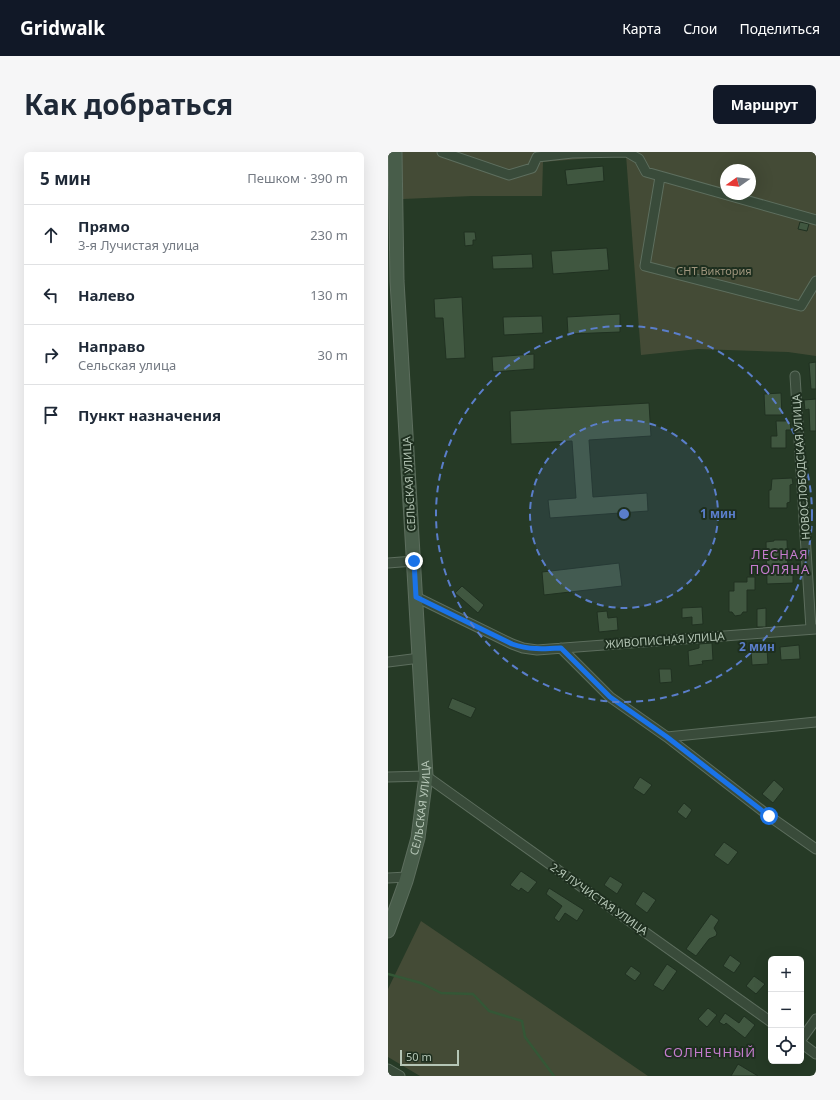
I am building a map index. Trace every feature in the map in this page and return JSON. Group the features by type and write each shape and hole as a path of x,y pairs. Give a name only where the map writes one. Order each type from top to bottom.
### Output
{"street":[{"name":"СЕЛЬСКАЯ УЛИЦА","path":"388,931 407,877 418,838 426,776 414,561 392,282 395,152"},
{"path":"442,152 509,175 532,168 537,157 572,153 627,152 639,159 646,172 816,220"},
{"path":"660,177 645,266 801,306 816,281"},
{"name":"НОВОСЛОБОДСКАЯ УЛИЦА","path":"795,376 814,629"},
{"path":"388,563 414,561"},
{"name":"ЖИВОПИСНАЯ УЛИЦА","path":"416,597 512,644 523,648 537,650 814,629"},
{"path":"561,648 610,697 667,737 769,816 816,849"},
{"path":"388,662 420,658"},
{"path":"667,737 816,722"},
{"path":"388,777 426,776"},
{"name":"2-Я ЛУЧИСТАЯ УЛИЦА","path":"426,776 768,1020"},
{"path":"388,878 407,877"},
{"path":"804,1036 816,1019"},
{"path":"804,1045 816,1054"},
{"path":"388,1069 400,1076"}],"green space":[{"name":"СНТ Виктория","path":"401,152 816,152 816,356 788,352 698,349 641,355 626,155 543,162 542,196 472,196 403,199"},
{"path":"421,921 648,1076 420,1076 388,1057 388,989"}],"building":[{"path":"603,166 604,181 567,185 565,170"},
{"path":"800,222 809,224 807,231 798,229"},
{"path":"464,232 475,232 476,240 473,240 473,245 465,246"},
{"path":"607,248 609,270 553,274 551,251"},
{"path":"532,254 533,268 493,269 492,256"},
{"path":"462,297 465,358 446,359 443,318 435,318 434,299"},
{"path":"620,314 620,332 568,334 567,317"},
{"path":"542,316 543,333 504,335 503,317"},
{"path":"534,354 534,369 493,372 492,357"},
{"path":"816,362 816,389 811,389 809,363"},
{"path":"781,393 782,415 765,415 764,394"},
{"path":"816,399 816,431 810,431 809,409 805,410 804,400"},
{"path":"649,403 651,436 589,440 593,497 647,493 648,511 550,518 548,500 576,498 572,441 511,444 510,411"},
{"path":"776,421 790,421 791,430 786,430 786,448 771,448 771,436 777,436"},
{"path":"792,478 793,484 790,485 790,502 787,503 787,508 769,508 769,490 771,490 772,479"},
{"path":"774,540 787,540 788,571 793,571 793,583 767,584 766,542"},
{"path":"619,563 622,586 544,595 542,572"},
{"path":"747,577 755,577 755,590 747,590 747,612 743,612 741,615 735,616 732,612 729,612 729,591 734,591 734,582 747,582"},
{"path":"462,586 484,605 478,613 455,593"},
{"path":"702,607 703,624 692,625 692,617 682,618 682,608"},
{"path":"766,608 766,627 757,627 757,609"},
{"path":"607,611 608,618 617,617 618,630 599,632 597,612"},
{"path":"712,643 713,660 702,661 703,664 689,666 688,651 699,648 699,644"},
{"path":"799,645 800,659 781,660 780,647"},
{"path":"767,649 768,664 752,665 751,650"},
{"path":"659,669 671,669 672,682 660,683"},
{"path":"452,698 476,708 471,718 448,708"},
{"path":"640,777 652,785 644,795 633,788"},
{"path":"774,780 784,789 773,803 762,794"},
{"path":"684,803 692,810 686,819 677,812"},
{"path":"724,842 738,852 728,865 714,855"},
{"path":"521,871 537,882 528,893 521,888 519,891 510,885"},
{"path":"610,876 623,884 617,894 604,885"},
{"path":"549,888 584,910 577,921 565,913 559,922 554,918 562,906 546,894"},
{"path":"643,891 656,900 647,913 635,904"},
{"path":"711,914 719,920 714,928 717,933 716,936 709,939 696,956 686,949"},
{"path":"730,955 741,963 734,973 723,966"},
{"path":"667,964 677,971 663,991 653,985"},
{"path":"631,966 641,973 635,981 625,974"},
{"path":"754,976 765,984 756,994 746,986"},
{"path":"708,1008 717,1015 707,1027 698,1019"},
{"path":"725,1013 739,1023 744,1016 755,1025 745,1038 726,1023 724,1025 719,1022"},
{"path":"738,1064 758,1076 731,1076"}],"waterway":[{"path":"388,974 421,983 441,993 473,994 489,1011 522,1021 525,1037 554,1076"}],"district":[{"name":"ЛЕСНАЯ ПОЛЯНА","path":"780,562"},
{"name":"СОЛНЕЧНЫЙ","path":"710,1052"}],"route":[{"path":"414,561 416,597 523,648 537,650 561,648 610,697 667,737 769,816"}]}
